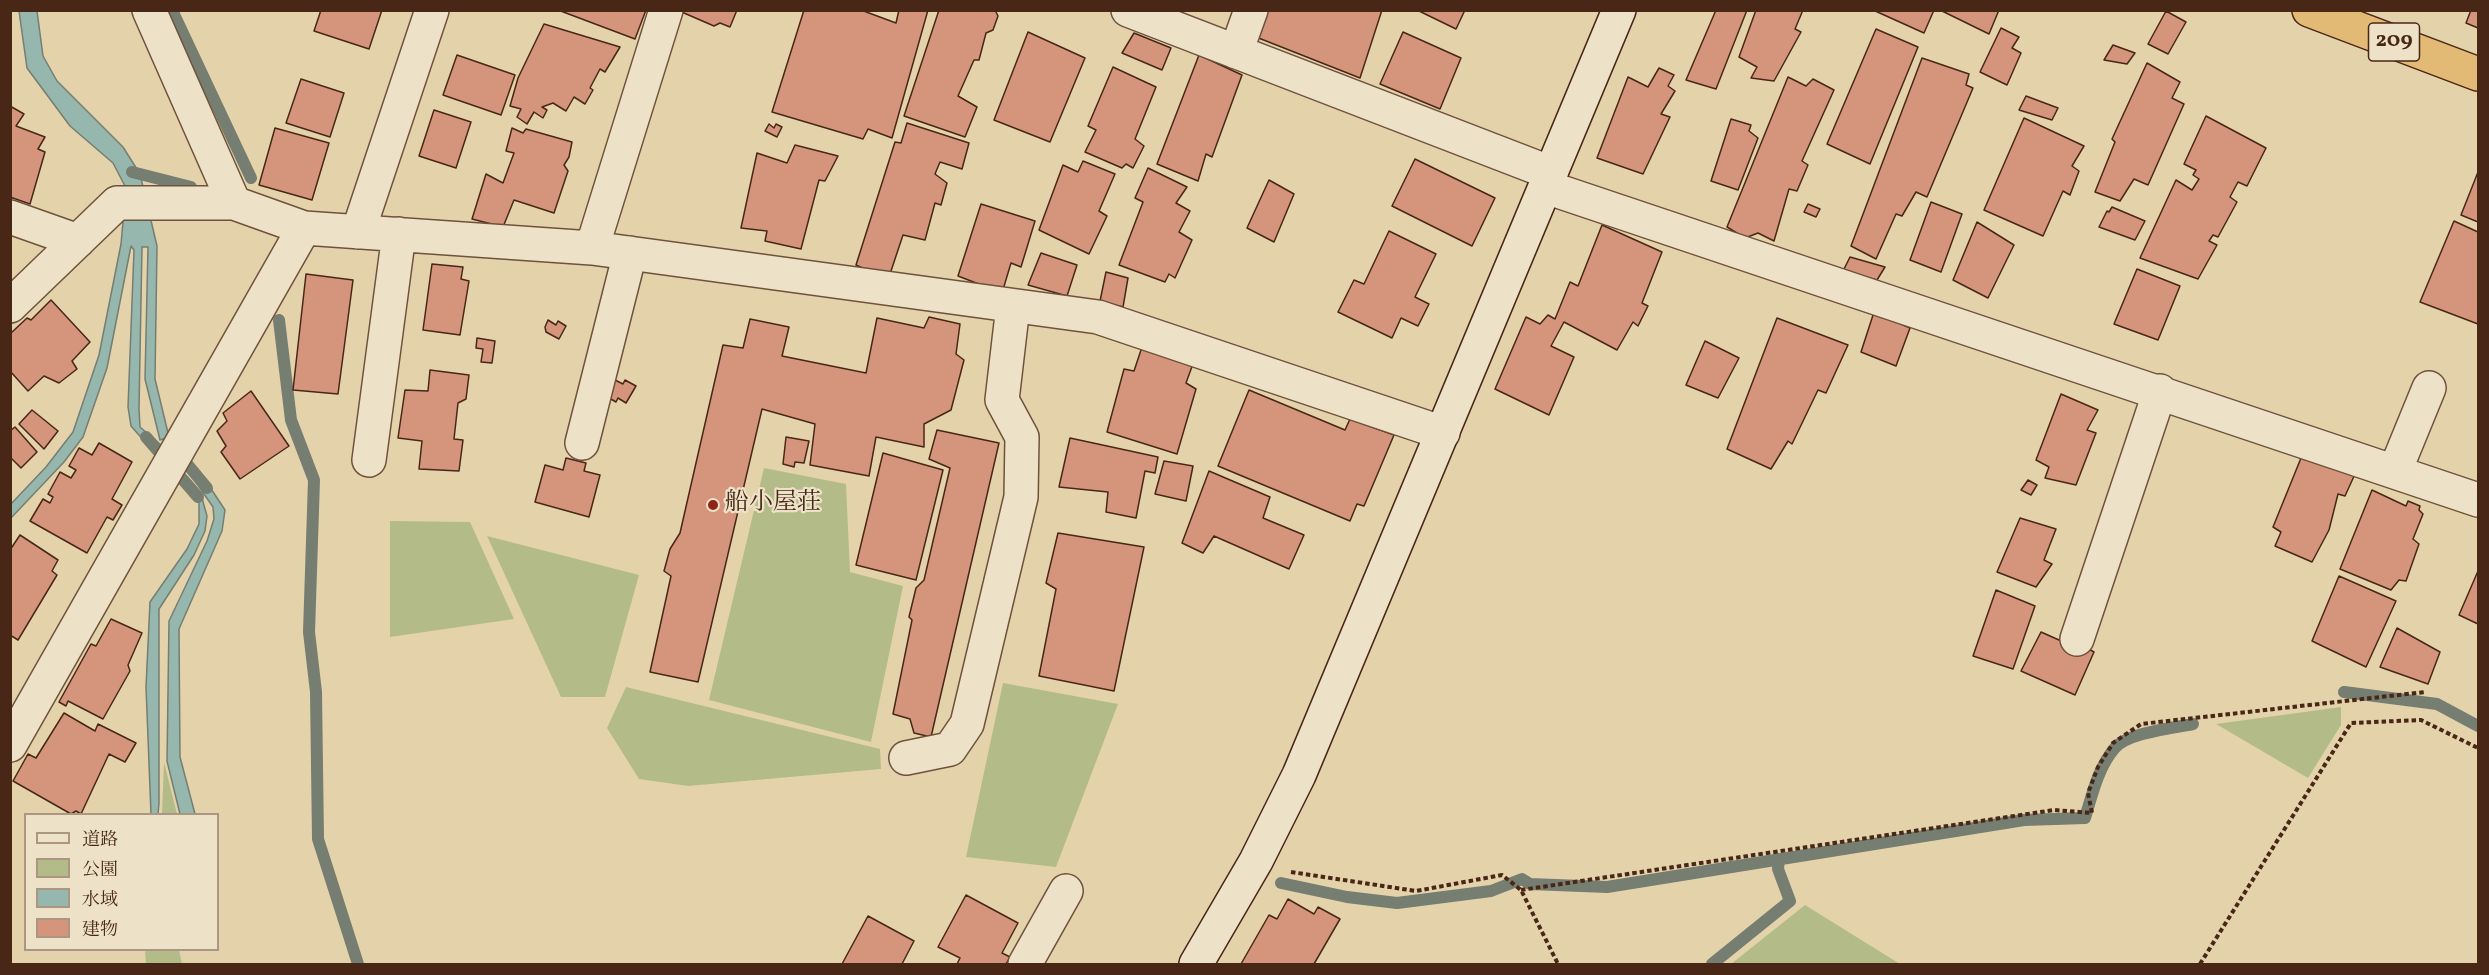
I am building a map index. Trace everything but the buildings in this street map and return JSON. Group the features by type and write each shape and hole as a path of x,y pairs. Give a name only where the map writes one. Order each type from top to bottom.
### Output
{"highway":[{"name":"209","path":"2309,10 2478,74"}],"street":[{"path":"148,10 234,203"},
{"path":"358,231 432,10"},
{"path":"592,248 666,10"},
{"path":"1128,10 1548,180 2478,500"},
{"path":"1236,52 1251,10"},
{"path":"1196,964 1256,861 1299,775 1619,10"},
{"path":"10,306 117,203 234,203 304,228 592,248 1098,317 1443,433"},
{"path":"10,217 78,241"},
{"path":"10,745 304,228"},
{"path":"369,460 399,234"},
{"path":"582,444 630,253"},
{"path":"906,758 950,749 967,724 1022,497 1022,437 1002,400 1013,306"},
{"path":"2395,471 2429,388"},
{"path":"2077,639 2160,391"},
{"path":"1025,964 1066,891"}],"path":[{"path":"1521,890 2054,810 2092,813 2088,793 2098,768 2113,743 2141,724 2425,692"},
{"path":"2200,964 2351,723 2421,720 2478,748"},
{"path":"1256,861 1289,872 1416,891 1502,875 1521,890 1558,964"}],"green space":[{"path":"764,468 846,484 850,572 903,586 871,742 709,700"},
{"path":"390,521 470,522 514,619 390,637"},
{"path":"487,536 639,575 605,697 561,697"},
{"path":"1003,683 1118,704 1056,867 966,857"},
{"path":"626,687 880,749 881,769 688,786 639,779 607,728"},
{"path":"2341,707 2341,725 2308,778 2216,724"},
{"path":"164,762 177,813 162,813"},
{"path":"1805,905 1900,964 1731,964"},
{"path":"145,951 179,951 182,964 146,964"}],"water":[{"path":"19,11 37,11 43,56 57,81 123,147 140,174 157,246 155,379 169,437 160,440 145,379 148,247 142,247 140,427 160,444 153,451 131,426 128,407 134,250 131,246 107,368 83,437 64,462 11,518 10,505 46,467 73,432 99,355 121,244 126,188 113,163 70,126 27,68"},
{"path":"200,472 225,510 222,531 179,629 180,757 195,813 180,813 167,761 169,621 207,541 214,519 213,507 195,481"},
{"path":"191,481 202,498 207,516 205,531 194,555 159,609 159,803 158,813 151,813 146,687 150,602 187,549 199,524 199,503 185,486"}],"waterway":[{"path":"172,10 251,178"},
{"path":"132,172 191,187"},
{"path":"279,320 291,420 314,480 309,632 316,692 318,839 358,964"},
{"path":"146,437 198,497"},
{"path":"178,453 207,488"},
{"path":"2344,692 2437,704 2478,726"},
{"path":"1281,883 1347,897 1397,903 1491,891 1522,879 1530,884 1607,887 2024,820 2085,818 2100,773 2108,756 2120,743 2150,732 2193,724"},
{"path":"1712,964 1790,901 1778,869 1779,859"}],"place":[{"name":"船小屋荘","path":"713,505"}]}
